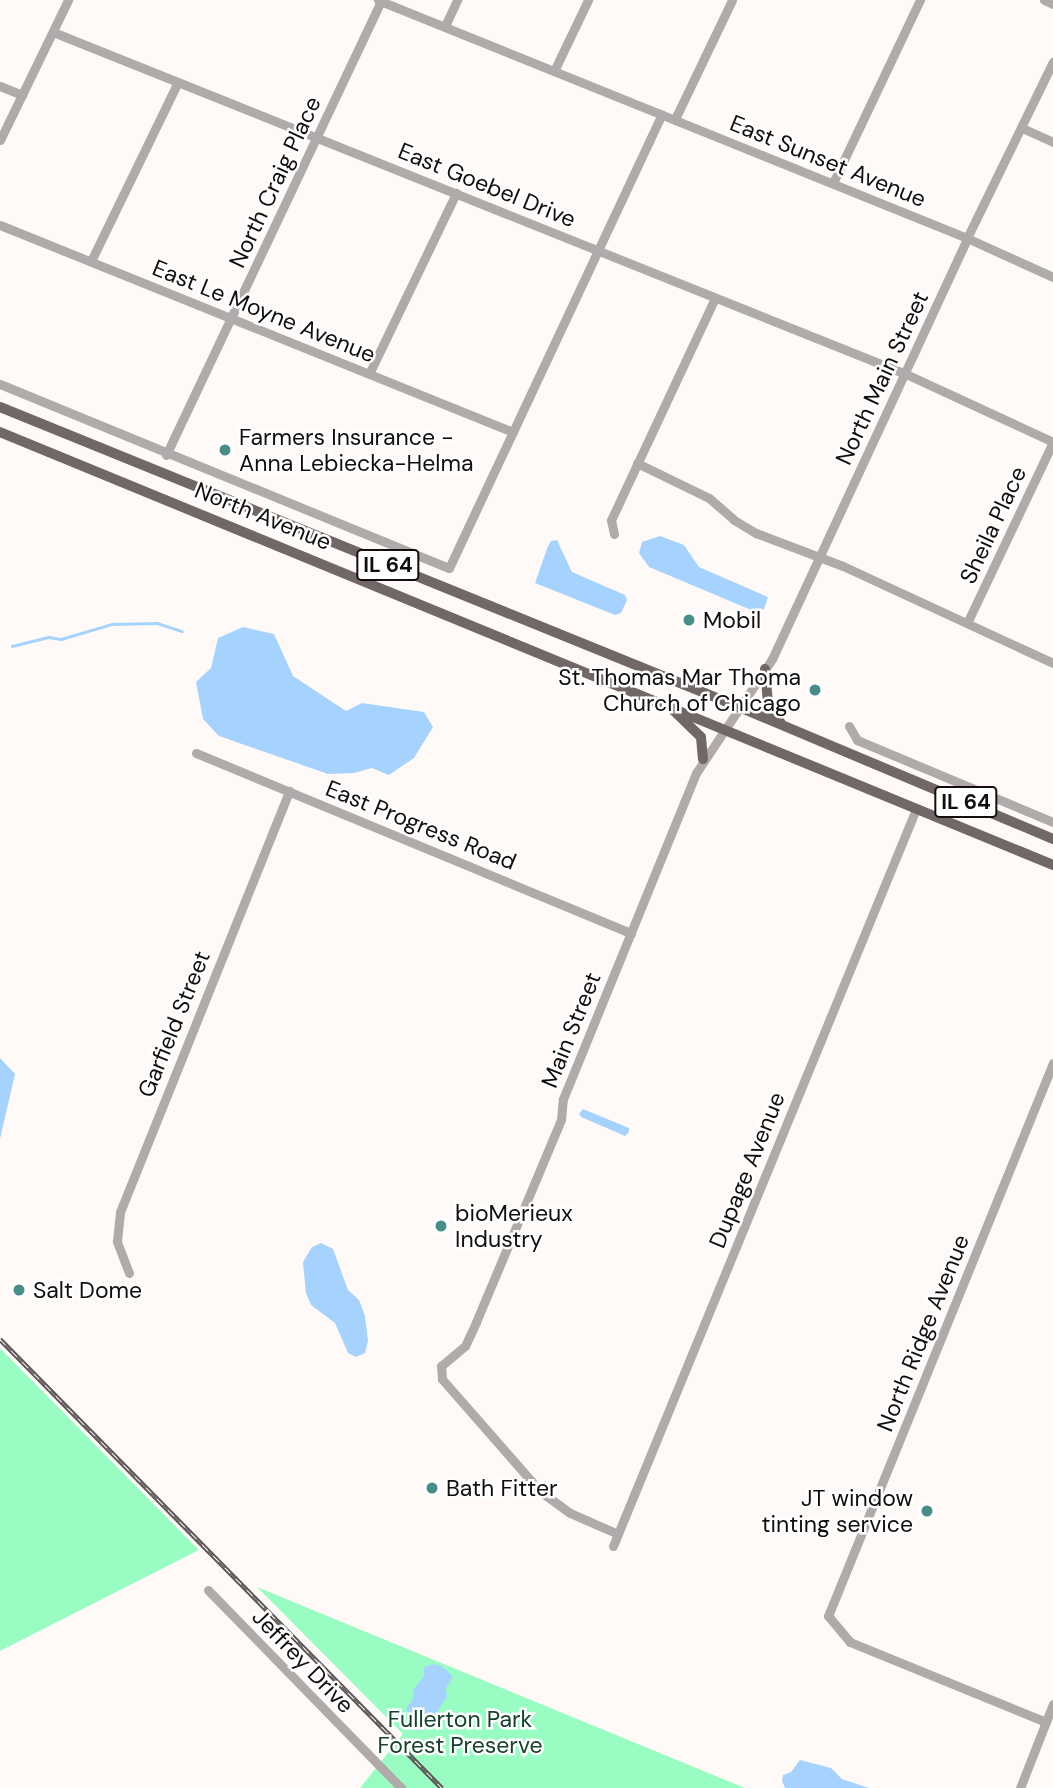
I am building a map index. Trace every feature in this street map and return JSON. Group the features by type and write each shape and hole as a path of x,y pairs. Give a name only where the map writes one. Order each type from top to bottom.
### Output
{"main road":[{"name":"North Avenue","path":"0,407 783,725 1053,839"},
{"name":"North Avenue","path":"0,432 1053,865"},
{"path":"765,669 768,706 783,725"},
{"path":"670,706 701,737 704,759"}],"street":[{"path":"0,140 68,0"},
{"path":"444,26 457,0"},
{"path":"554,71 588,0"},
{"path":"675,119 732,0"},
{"path":"832,183 920,0"},
{"path":"1044,0 1053,4"},
{"path":"380,1 662,114 513,432"},
{"name":"North Craig Place","path":"166,455 380,1"},
{"name":"East Goebel Drive","path":"53,32 906,374 1053,442"},
{"name":"North Main Street","path":"739,707 765,669 906,374 967,238 1053,62"},
{"path":"91,261 178,82"},
{"path":"0,86 22,95"},
{"name":"East Sunset Avenue","path":"662,114 967,238 1053,277"},
{"path":"1022,128 1053,142"},
{"path":"369,374 456,192"},
{"name":"East Le Moyne Avenue","path":"0,225 513,432"},
{"path":"614,534 611,520 715,298"},
{"name":"North Avenue","path":"0,384 166,455 449,568 513,432"},
{"name":"Sheila Place","path":"967,624 1053,442"},
{"path":"637,463 709,498 734,520 756,533 820,556 1053,663"},
{"name":"Main Street","path":"618,1534 570,1513 540,1492 442,1379 441,1366 465,1346 476,1322 561,1120 562,1099 704,759 739,707"},
{"path":"849,726 857,740 1053,821"},
{"name":"East Progress Road","path":"196,753 631,933"},
{"name":"Garfield Street","path":"129,1273 117,1241 120,1212 289,791"},
{"name":"Dupage Avenue","path":"613,1546 916,809"},
{"name":"North Ridge Avenue","path":"1046,1722 850,1642 828,1616 1053,1063"},
{"name":"Jeffrey Drive","path":"208,1590 401,1788"},
{"path":"1020,1788 1053,1704"}],"green space":[{"path":"0,1348 199,1550 0,1651"},
{"name":"Fullerton Park Forest Preserve","path":"257,1587 745,1788 360,1788 403,1734"}],"water":[{"path":"660,536 684,545 699,567 768,597 764,609 756,612 649,567 639,553 642,542"},
{"path":"557,540 572,572 625,595 627,600 621,613 615,615 535,583 548,546 551,541"},
{"path":"243,627 274,634 293,676 346,711 362,703 424,712 433,727 414,758 389,775 372,768 354,773 328,774 219,736 203,719 196,682 211,668 218,638"},
{"path":"0,1058 15,1074 0,1139"},
{"path":"583,1109 629,1128 629,1132 625,1136 581,1117 579,1114"},
{"path":"321,1243 333,1249 348,1290 359,1300 365,1316 368,1341 365,1353 356,1357 348,1353 335,1323 311,1305 306,1293 303,1262 312,1247"},
{"path":"434,1664 442,1666 453,1677 446,1688 447,1696 438,1711 436,1724 419,1731 412,1727 406,1708 413,1699 413,1690 424,1676 424,1667"},
{"path":"800,1760 831,1768 842,1779 869,1788 785,1788 783,1775 791,1772"}],"waterway":[{"path":"12,646 49,637 61,639 112,624 157,623 182,631"}],"railway":[{"path":"0,1339 442,1788"}],"place":[{"name":"Farmers Insurance - Anna Lebiecka-Helma","path":"225,450"},
{"name":"Mobil","path":"689,620"},
{"name":"St. Thomas Mar Thoma Church of Chicago","path":"815,690"},
{"name":"bioMerieux Industry","path":"441,1226"},
{"name":"Salt Dome","path":"19,1290"},
{"name":"Bath Fitter","path":"432,1488"},
{"name":"JT window tinting service","path":"927,1511"}]}
